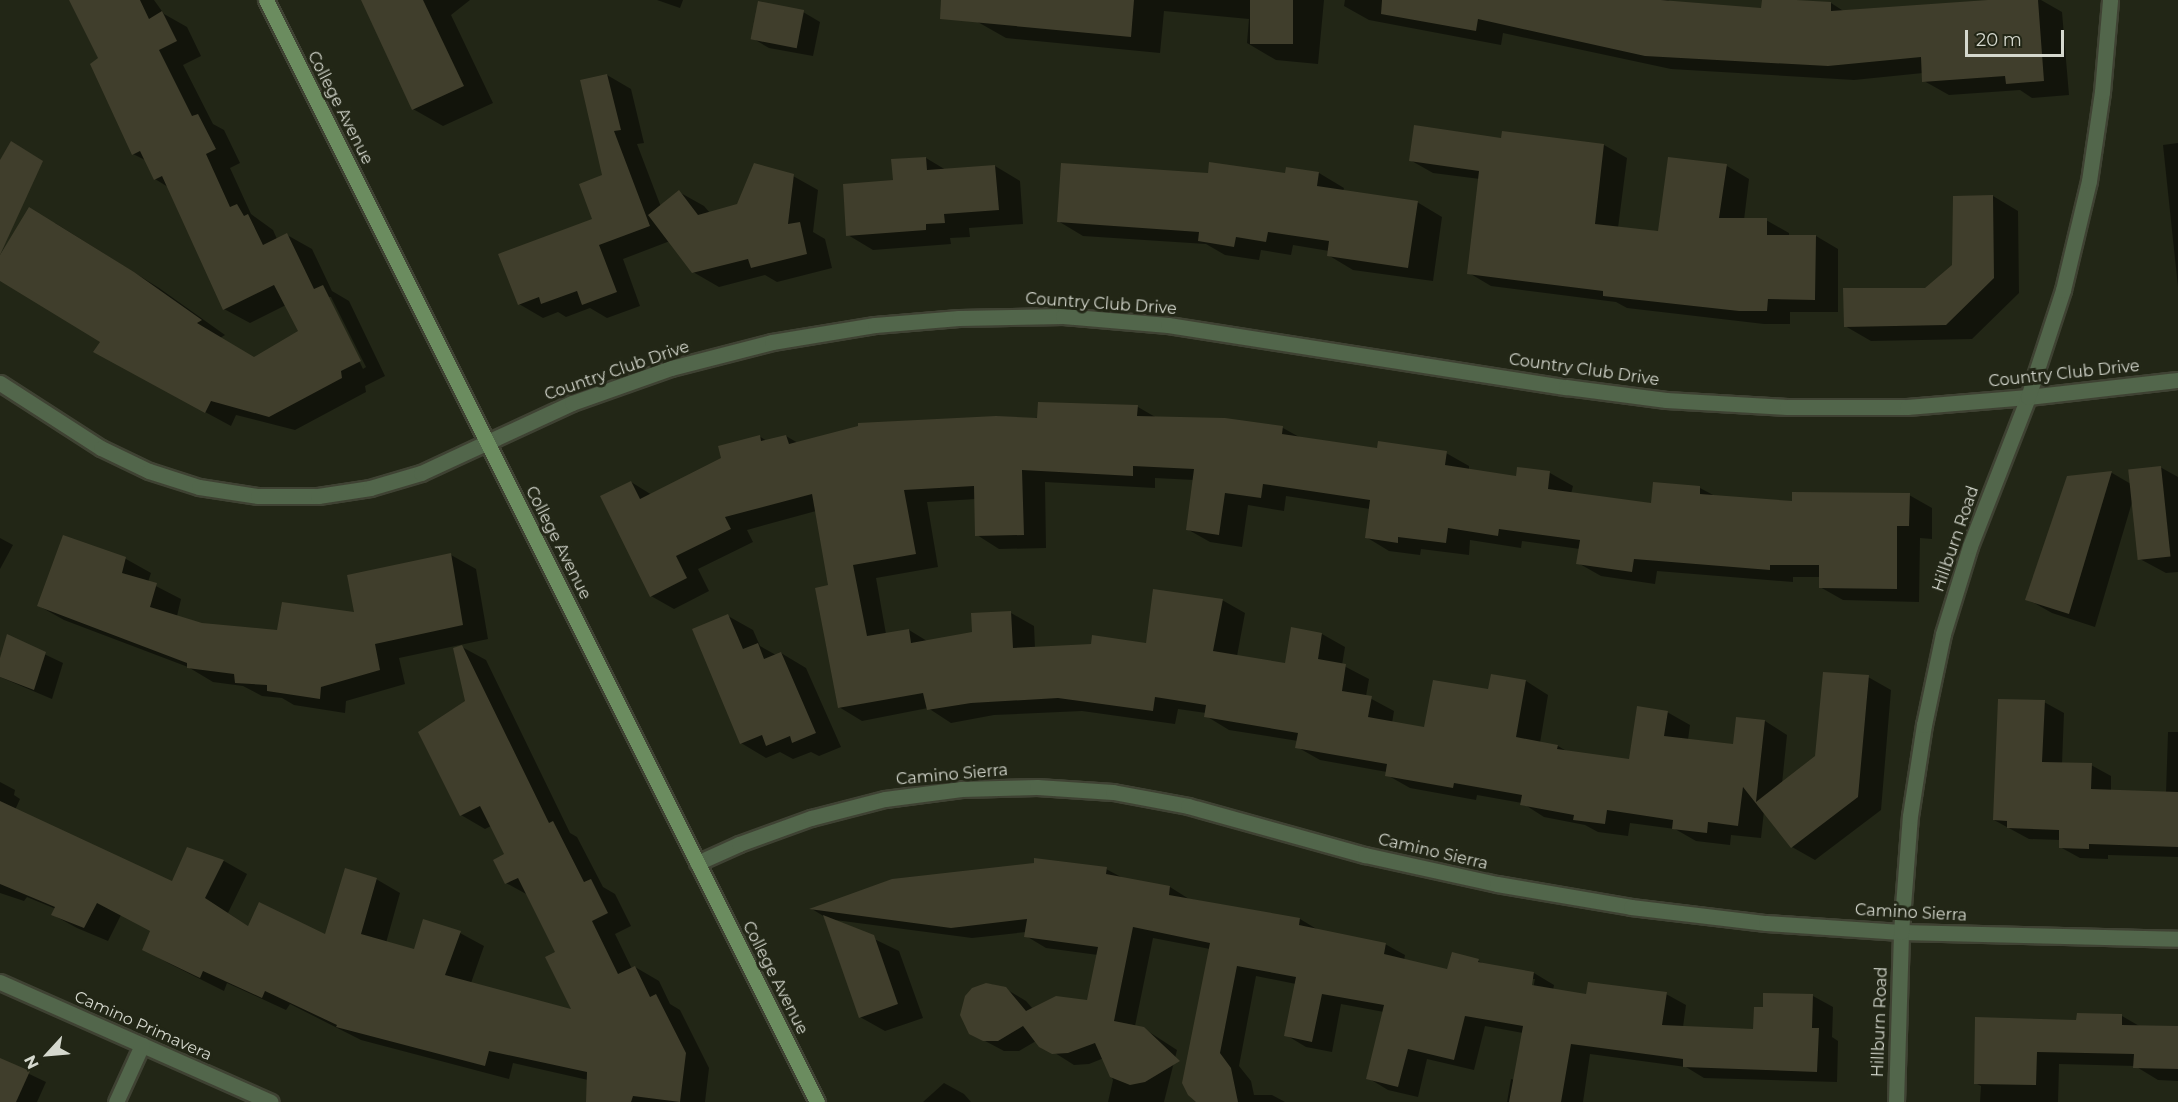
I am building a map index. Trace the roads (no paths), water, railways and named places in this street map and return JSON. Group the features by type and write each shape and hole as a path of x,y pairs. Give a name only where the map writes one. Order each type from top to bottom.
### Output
{"street":[{"name":"College Avenue","path":"266,0 817,1102"},
{"name":"Hillburn Road","path":"1896,1102 1901,932 1910,816 1924,725 1944,634 1970,546 2028,397 2063,290 2089,181 2102,92 2110,0"},
{"name":"Country Club Drive","path":"0,383 101,448 148,471 199,486 258,496 318,496 370,488 421,473 572,404 671,368 772,342 875,325 959,318 1063,316 1168,325 1566,387 1666,400 1787,407 1886,407 2028,397 2178,380"},
{"name":"Camino Sierra","path":"697,863 739,844 810,818 885,800 961,789 1037,787 1113,792 1188,806 1365,855 1497,884 1598,902 1766,923 1901,932 2178,939"},
{"name":"Camino Primavera","path":"0,982 271,1102"},
{"path":"116,1102 142,1045"}]}
